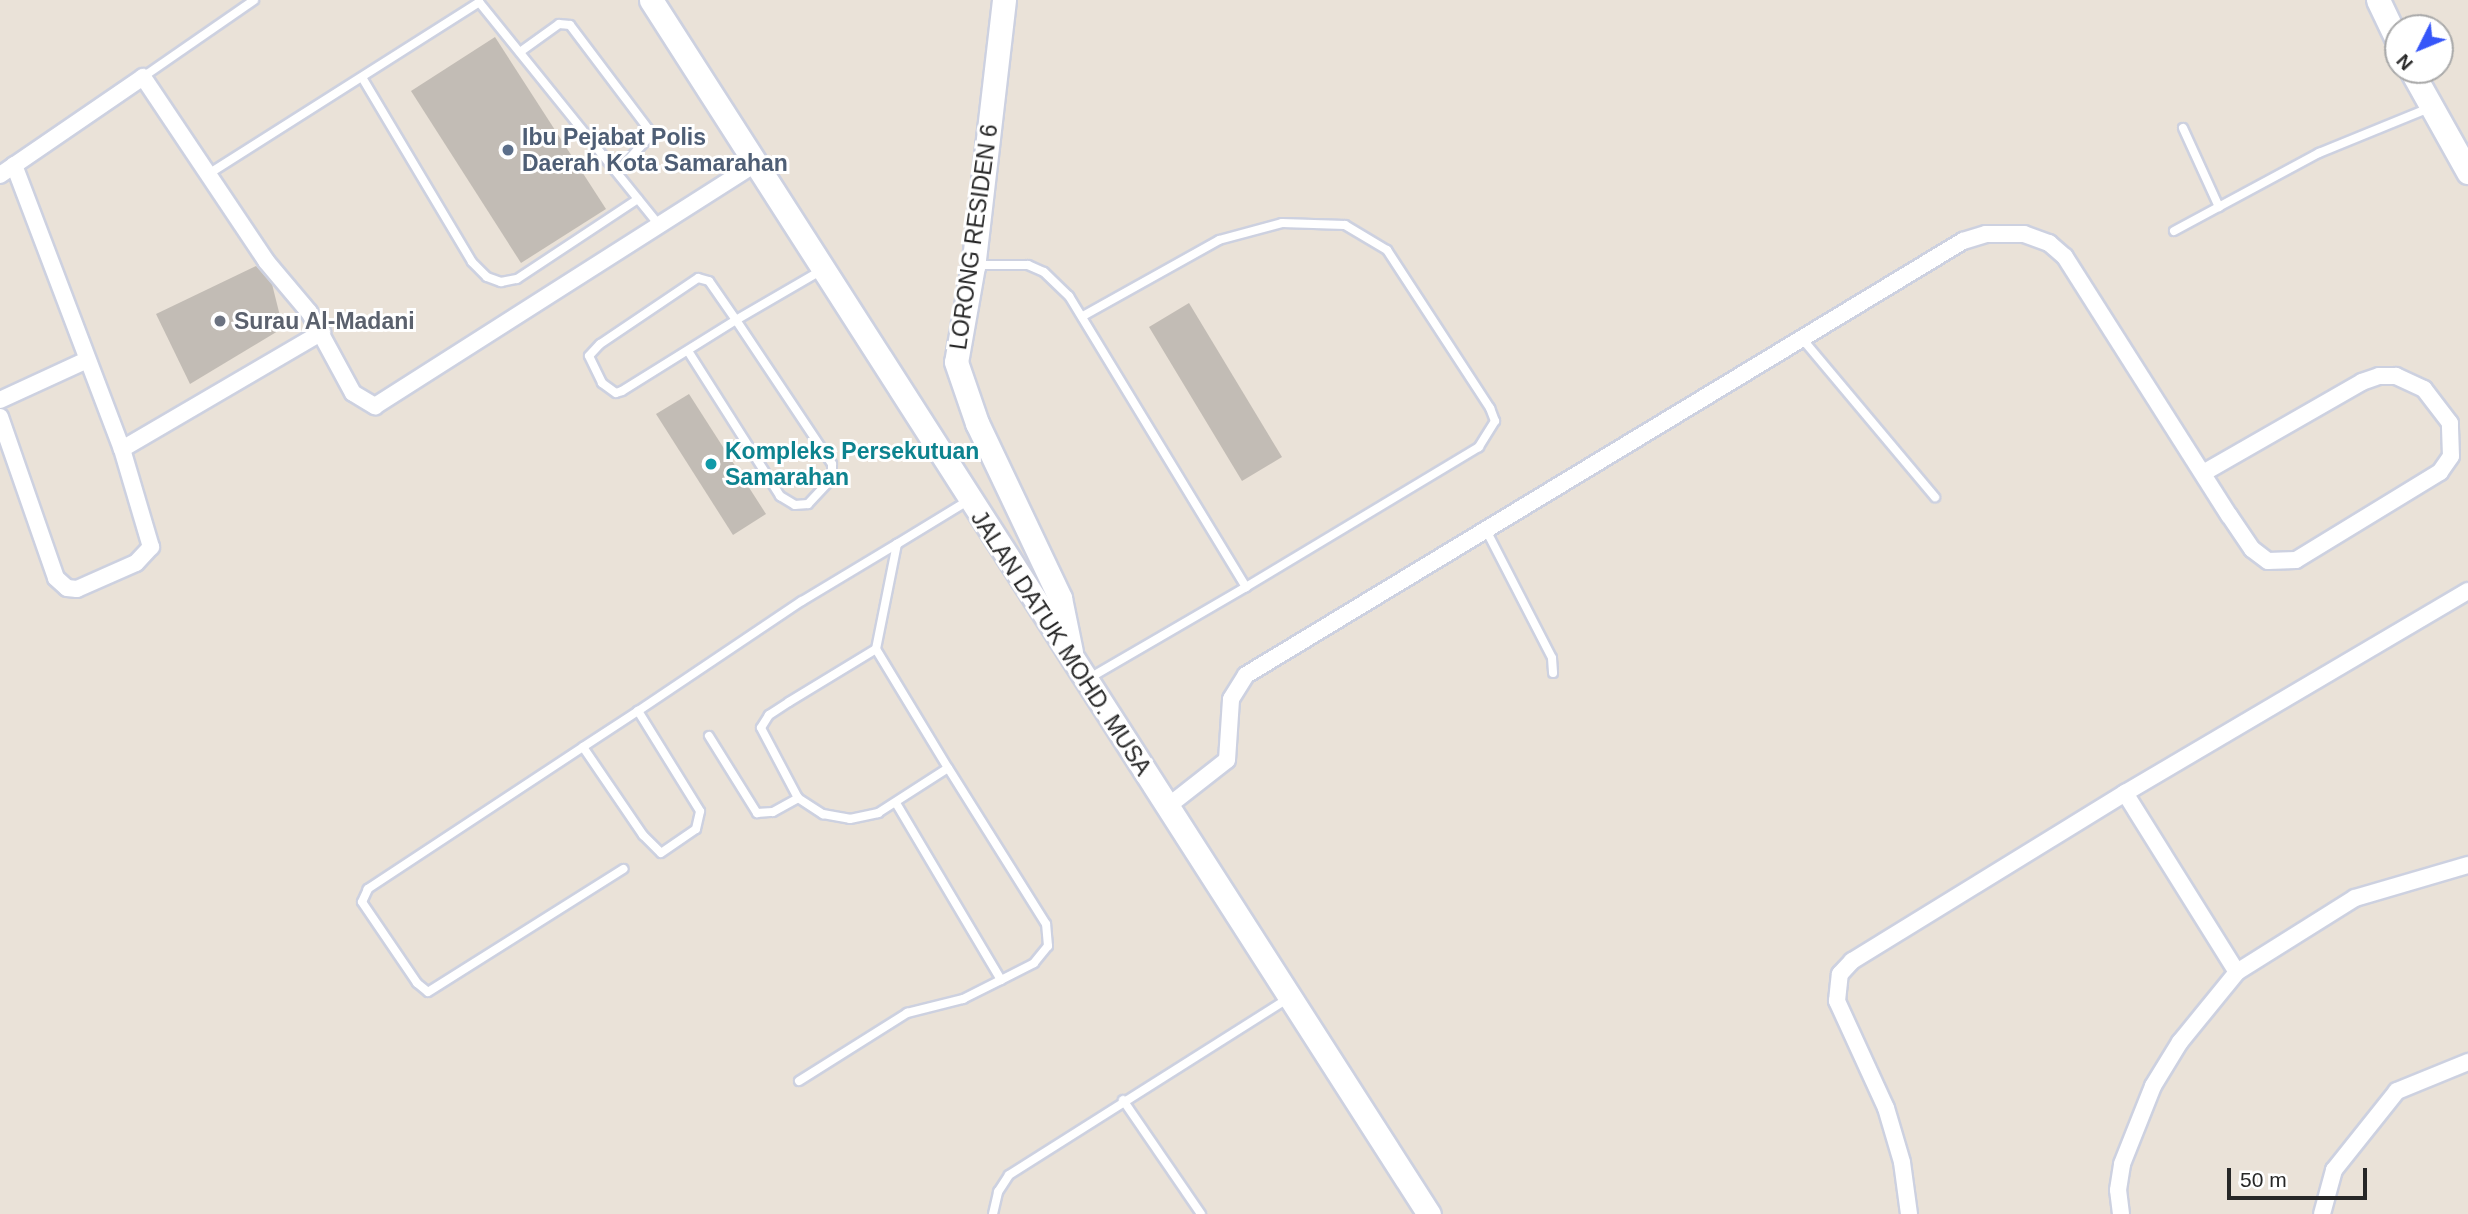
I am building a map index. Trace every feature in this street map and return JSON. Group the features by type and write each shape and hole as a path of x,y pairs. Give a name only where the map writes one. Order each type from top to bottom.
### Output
{"main road":[{"name":"JALAN DATUK MOHD. MUSA","path":"650,0 1429,1214"},
{"name":"LORONG RESIDEN 6","path":"1004,0 973,265 956,362 960,379 1060,598 1073,661"},
{"path":"2418,84 2468,172"}],"street":[{"path":"0,175 143,77 210,173 266,261 321,332 353,393 367,403 383,403 661,228 756,163"},
{"path":"0,417 56,578 67,588 81,588 136,564 149,552 151,544 122,449 14,165"},
{"path":"1167,807 1227,760 1231,699 1247,675 1485,528 1804,341 1963,241 2009,233 2041,239 2066,257 2085,284 2203,473 2252,549 2268,561 2285,563 2440,472 2451,456 2451,423 2424,389 2396,376 2379,376 2362,382 2203,473"},
{"path":"122,449 321,332"},
{"path":"0,400 87,360"},
{"path":"1909,1214 1902,1162 1886,1108 1837,1001 1840,974 1866,950 2125,793 2468,591"},
{"path":"2125,793 2238,972"},
{"path":"2121,1214 2118,1189 2122,1164 2152,1086 2180,1042 2238,972 2355,898 2468,865"},
{"path":"2322,1214 2328,1184 2341,1158 2397,1091 2468,1062"}],"lane":[{"path":"143,77 254,0"},
{"path":"210,173 363,79 479,1 618,170 661,228"},
{"path":"520,52 559,24 570,26 652,134 618,170"},
{"path":"363,79 472,262 487,277 501,282 517,279 639,199"},
{"path":"2174,231 2319,153 2429,108"},
{"path":"2183,128 2219,207"},
{"path":"1083,316 1219,240 1282,223 1345,225 1387,250 1490,408 1495,421 1485,440 1470,454 1086,680"},
{"path":"973,265 1009,262 1040,269 1083,316 1246,587"},
{"path":"688,351 779,496 795,505 808,504 832,478 832,464 736,320 709,281 698,278 600,344 589,356 602,383 616,393 736,320 824,269"},
{"path":"1804,341 1935,497"},
{"path":"622,869 428,992 416,983 362,902 368,889 802,601 969,500"},
{"path":"1485,528 1552,657 1553,673"},
{"path":"799,1081 907,1013 963,999 1038,960 1048,946 1049,934 876,649 897,544"},
{"path":"876,649 764,722 762,737 798,798 823,814 850,819 896,803 948,768"},
{"path":"583,747 654,850 672,849 696,829 700,811 638,710"},
{"path":"709,736 757,813 773,812 798,798"},
{"path":"896,803 1001,980"},
{"path":"993,1214 998,1192 1010,1175 1123,1100 1289,998"},
{"path":"1123,1100 1201,1214"}],"building":[{"name":"Ibu Pejabat Polis Daerah Kota Samarahan","path":"495,37 606,209 521,263 411,91"},
{"name":"Surau Al-Madani","path":"256,266 272,284 283,328 190,384 156,314"},
{"path":"1189,303 1282,457 1242,481 1149,327"},
{"name":"Kompleks Persekutuan Samarahan","path":"689,394 766,514 733,535 656,414"}],"place":[{"name":"Ibu Pejabat Polis Daerah Kota Samarahan","path":"508,150"},
{"name":"Surau Al-Madani","path":"220,321"},
{"name":"Kompleks Persekutuan Samarahan","path":"711,464"}]}
